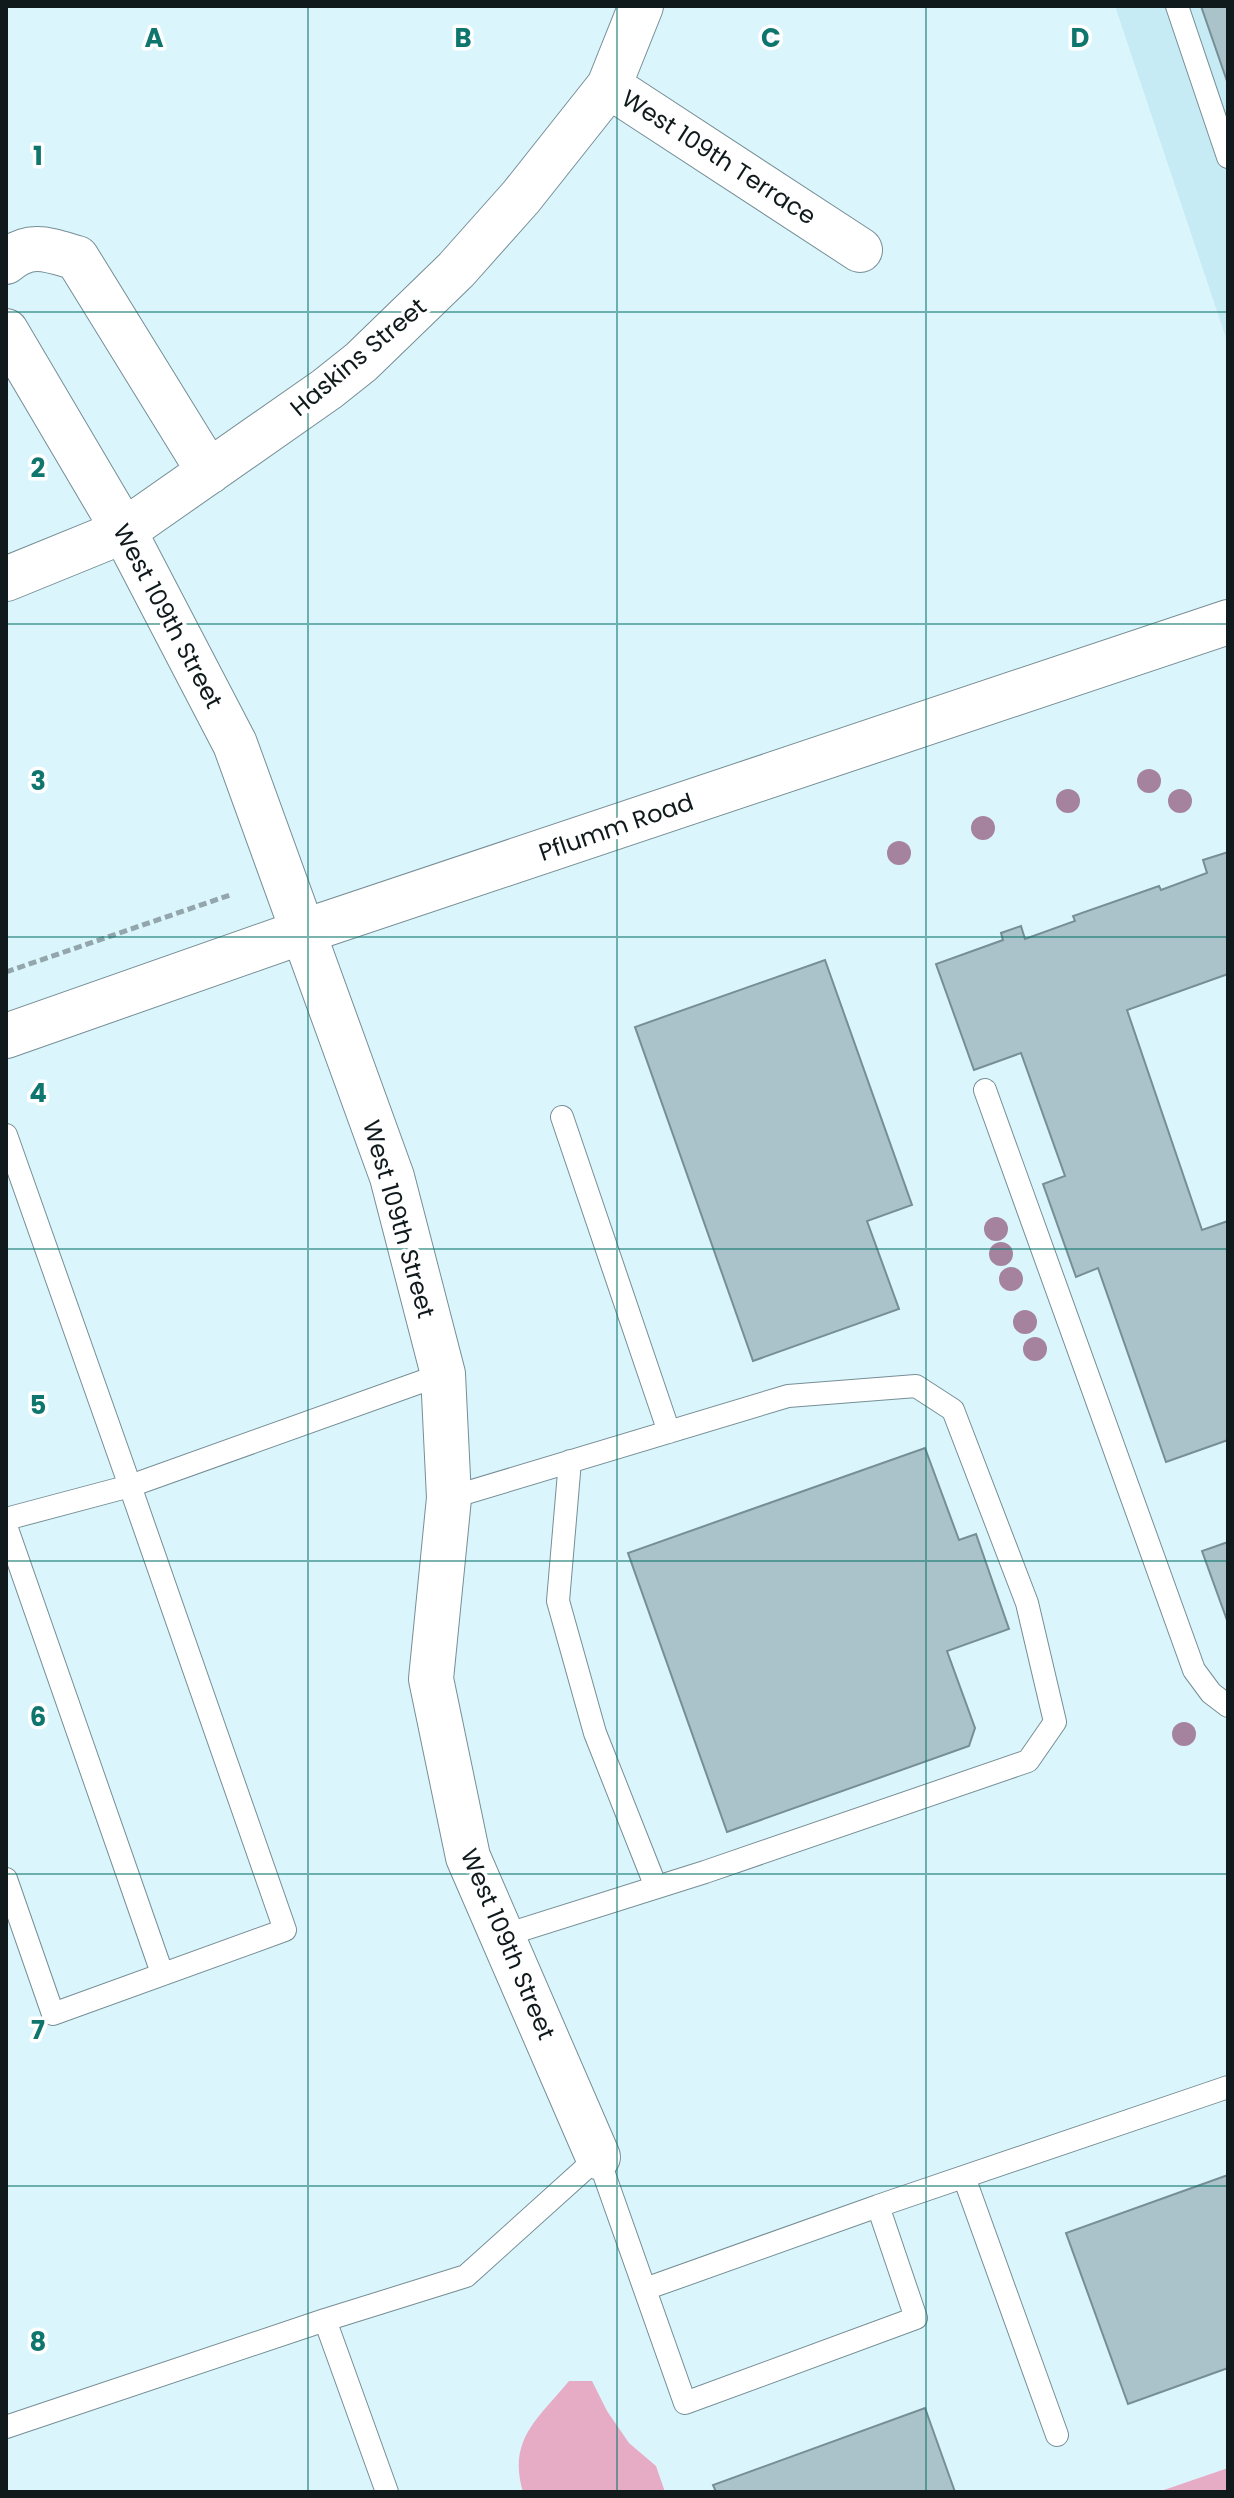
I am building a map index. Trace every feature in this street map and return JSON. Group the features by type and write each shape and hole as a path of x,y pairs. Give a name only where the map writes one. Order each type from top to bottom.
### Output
{"street":[{"name":"West 109th Terrace","path":"641,6 609,86 860,250"},
{"name":"Haskins Street","path":"6,579 124,531 361,362 441,286 521,197 609,86"},
{"path":"6,262 17,253 42,248 77,258 209,472"},
{"name":"West 109th Street","path":"6,331 124,531 235,744 392,1177 443,1374 449,1498 431,1679 468,1857 598,2157"},
{"name":"Pflumm Road","path":"6,1036 302,932 1228,622"}],"lane":[{"path":"1177,6 1228,157"},
{"path":"985,1090 1194,1670 1211,1693 1228,1706"},
{"path":"562,1117 669,1432"},
{"path":"6,1135 285,1930 53,2014 6,1879"},
{"path":"6,1519 130,1486 443,1374"},
{"path":"449,1498 788,1396 916,1386 953,1410 1027,1603 1055,1722 1028,1761 502,1936"},
{"path":"570,1461 558,1601 595,1733 656,1887"},
{"path":"6,1526 162,1973"},
{"path":"645,2289 1228,2087"},
{"path":"6,2427 466,2276 598,2157 685,2403 916,2318 878,2206"},
{"path":"964,2177 1057,2435"},
{"path":"325,2320 387,2492"}],"path":[{"path":"6,972 230,895"}],"shaded area":[{"path":"1115,6 1228,6 1228,344"},
{"path":"569,2381 592,2381 607,2411 629,2443 656,2466 665,2492 523,2492 519,2458 523,2443 537,2418"},
{"path":"1228,2468 1228,2492 1158,2492"}],"building":[{"path":"1201,6 1228,6 1228,84"},
{"path":"1228,852 1228,974 1127,1010 1202,1230 1228,1221 1228,1440 1166,1462 1098,1268 1076,1277 1043,1184 1065,1176 1021,1053 974,1070 936,964 1003,940 1001,933 1021,926 1025,939 1075,921 1073,916 1207,873 1203,860"},
{"path":"825,960 912,1205 867,1221 899,1309 753,1361 635,1027"},
{"path":"925,1448 959,1540 976,1534 1009,1629 947,1651 975,1728 969,1746 727,1832 628,1553"},
{"path":"1228,1542 1228,1623 1202,1551"},
{"path":"1228,2175 1228,2368 1128,2404 1066,2233"},
{"path":"925,2408 955,2492 716,2492 713,2485"}]}
